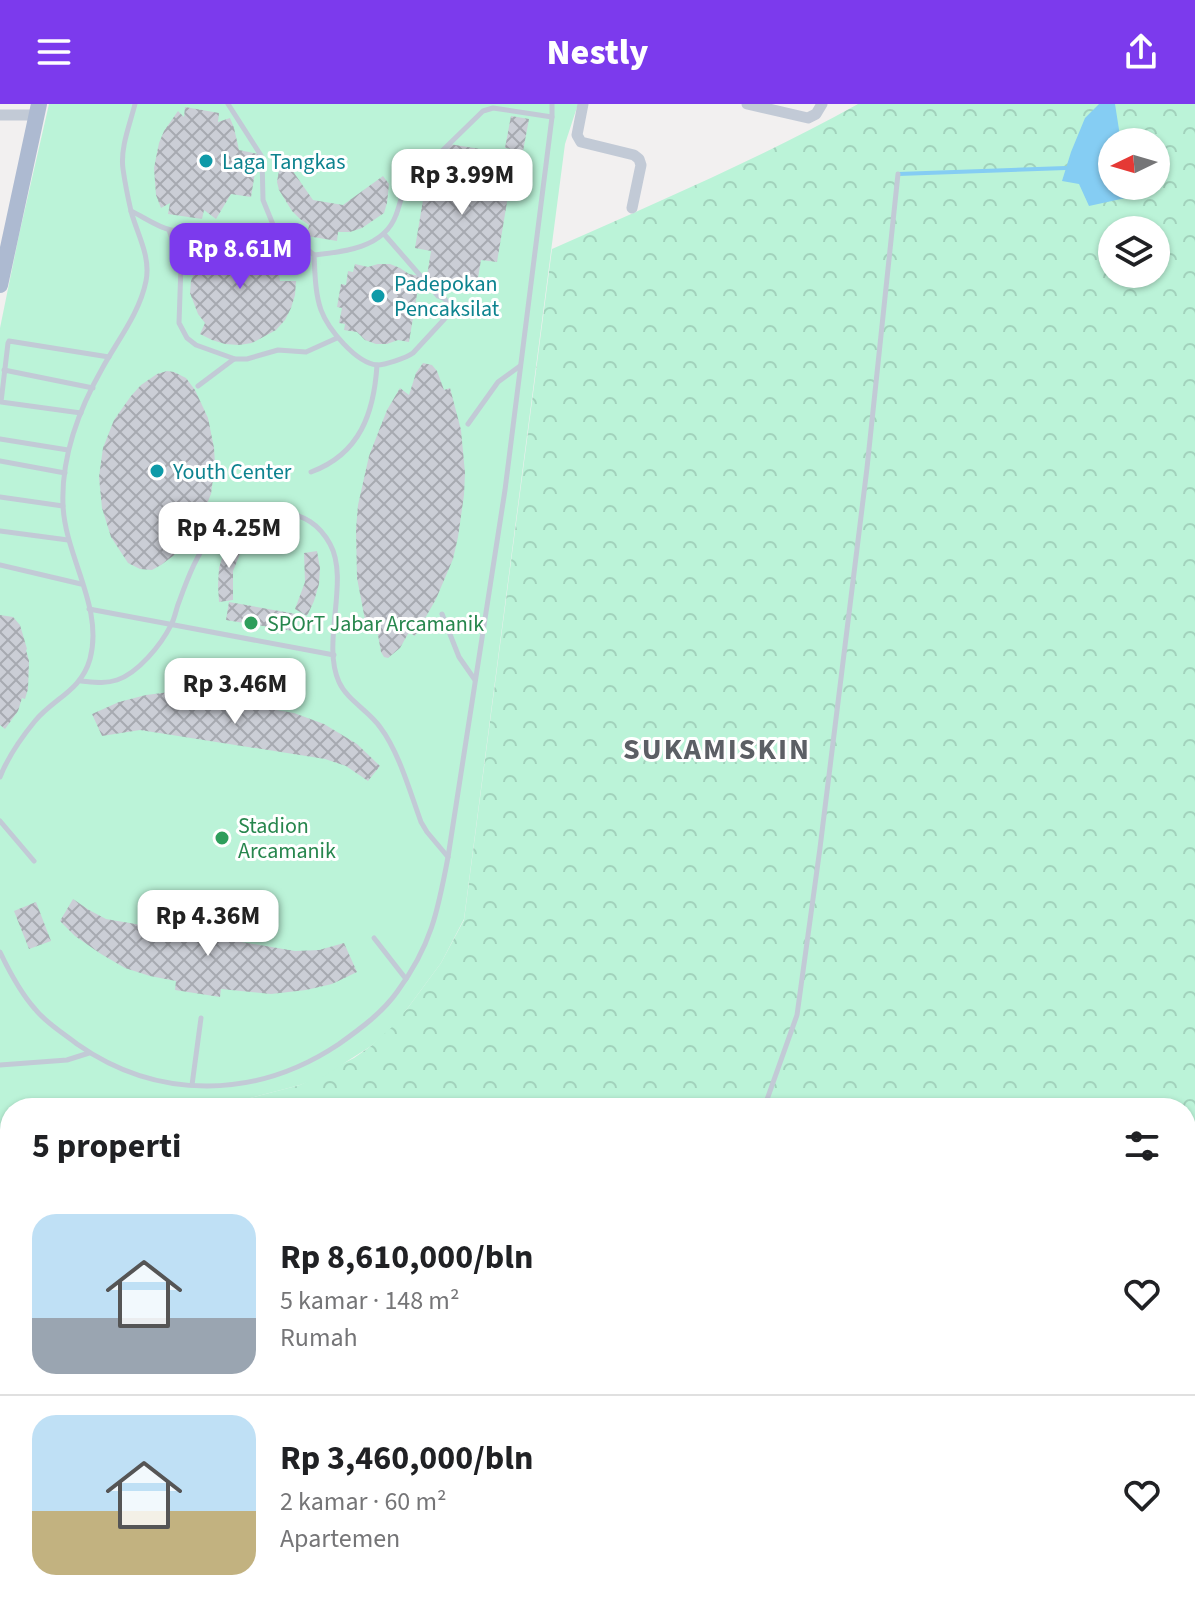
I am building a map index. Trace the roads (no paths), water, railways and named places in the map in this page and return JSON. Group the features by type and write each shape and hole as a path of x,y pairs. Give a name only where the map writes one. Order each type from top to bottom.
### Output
{"main road":[{"path":"0,285 6,232 33,111"}],"street":[{"path":"583,104 577,135 581,142 634,155 639,159 641,165 632,208"},
{"path":"747,104 808,118 816,114 822,104"},
{"path":"0,115 33,111"}],"lane":[{"path":"0,777 3,761 36,720 81,681 90,659 94,632 68,540 63,506 65,473 68,450 81,413 141,298 146,279 146,257 131,211 123,168 135,104"},
{"path":"228,104 262,157 263,200 274,228"},
{"path":"0,952 17,986 36,1011 90,1053 133,1073 214,1087 240,1085 284,1072 323,1055 380,1012 406,979 428,940 448,857 505,490 552,104"},
{"path":"314,255 352,249 384,234 396,215 407,185 483,111 493,108 552,117"},
{"path":"768,1098 797,1015 863,500 898,174"},
{"path":"131,211 169,230 200,233 248,227 274,228 298,241 314,255 320,307 326,321 337,338 358,356 377,365 409,356 451,309 384,234"},
{"path":"169,230 181,265 179,323 187,338 196,345 235,359 252,358 278,350 306,352 337,338"},
{"path":"181,265 200,233"},
{"path":"81,413 1,403 9,341 109,357"},
{"path":"198,386 235,359"},
{"path":"311,472 343,454 360,432 372,403 377,365"},
{"path":"468,424 498,382 521,365"},
{"path":"4,370 93,388"},
{"path":"0,439 68,450"},
{"path":"0,461 65,473"},
{"path":"0,497 63,506"},
{"path":"81,681 119,680 150,656 172,625 178,603 208,537 230,520 262,510 296,514 309,519 331,545 335,560 334,655 338,680 387,736 421,822 448,857"},
{"path":"0,531 68,540"},
{"path":"0,565 82,585"},
{"path":"89,609 334,655"},
{"path":"442,614 459,657 475,681"},
{"path":"0,821 34,861"},
{"path":"374,938 406,979"},
{"path":"192,1085 201,1018"},
{"path":"0,1065 67,1060 90,1053"}],"water":[{"path":"1099,104 1115,104 1119,128 1098,128 1098,200 1116,200 1089,206 1079,184 1062,181 1085,118"}],"waterway":[{"path":"898,174 1066,168"}],"place":[{"name":"Laga Tangkas","path":"206,161"},
{"name":"Padepokan Pencaksilat","path":"378,296"},
{"name":"Youth Center","path":"157,471"},
{"name":"SPOrT Jabar Arcamanik","path":"251,623"},
{"name":"Stadion Arcamanik","path":"222,838"}],"district":[{"name":"SUKAMISKIN","path":"717,749"}]}
